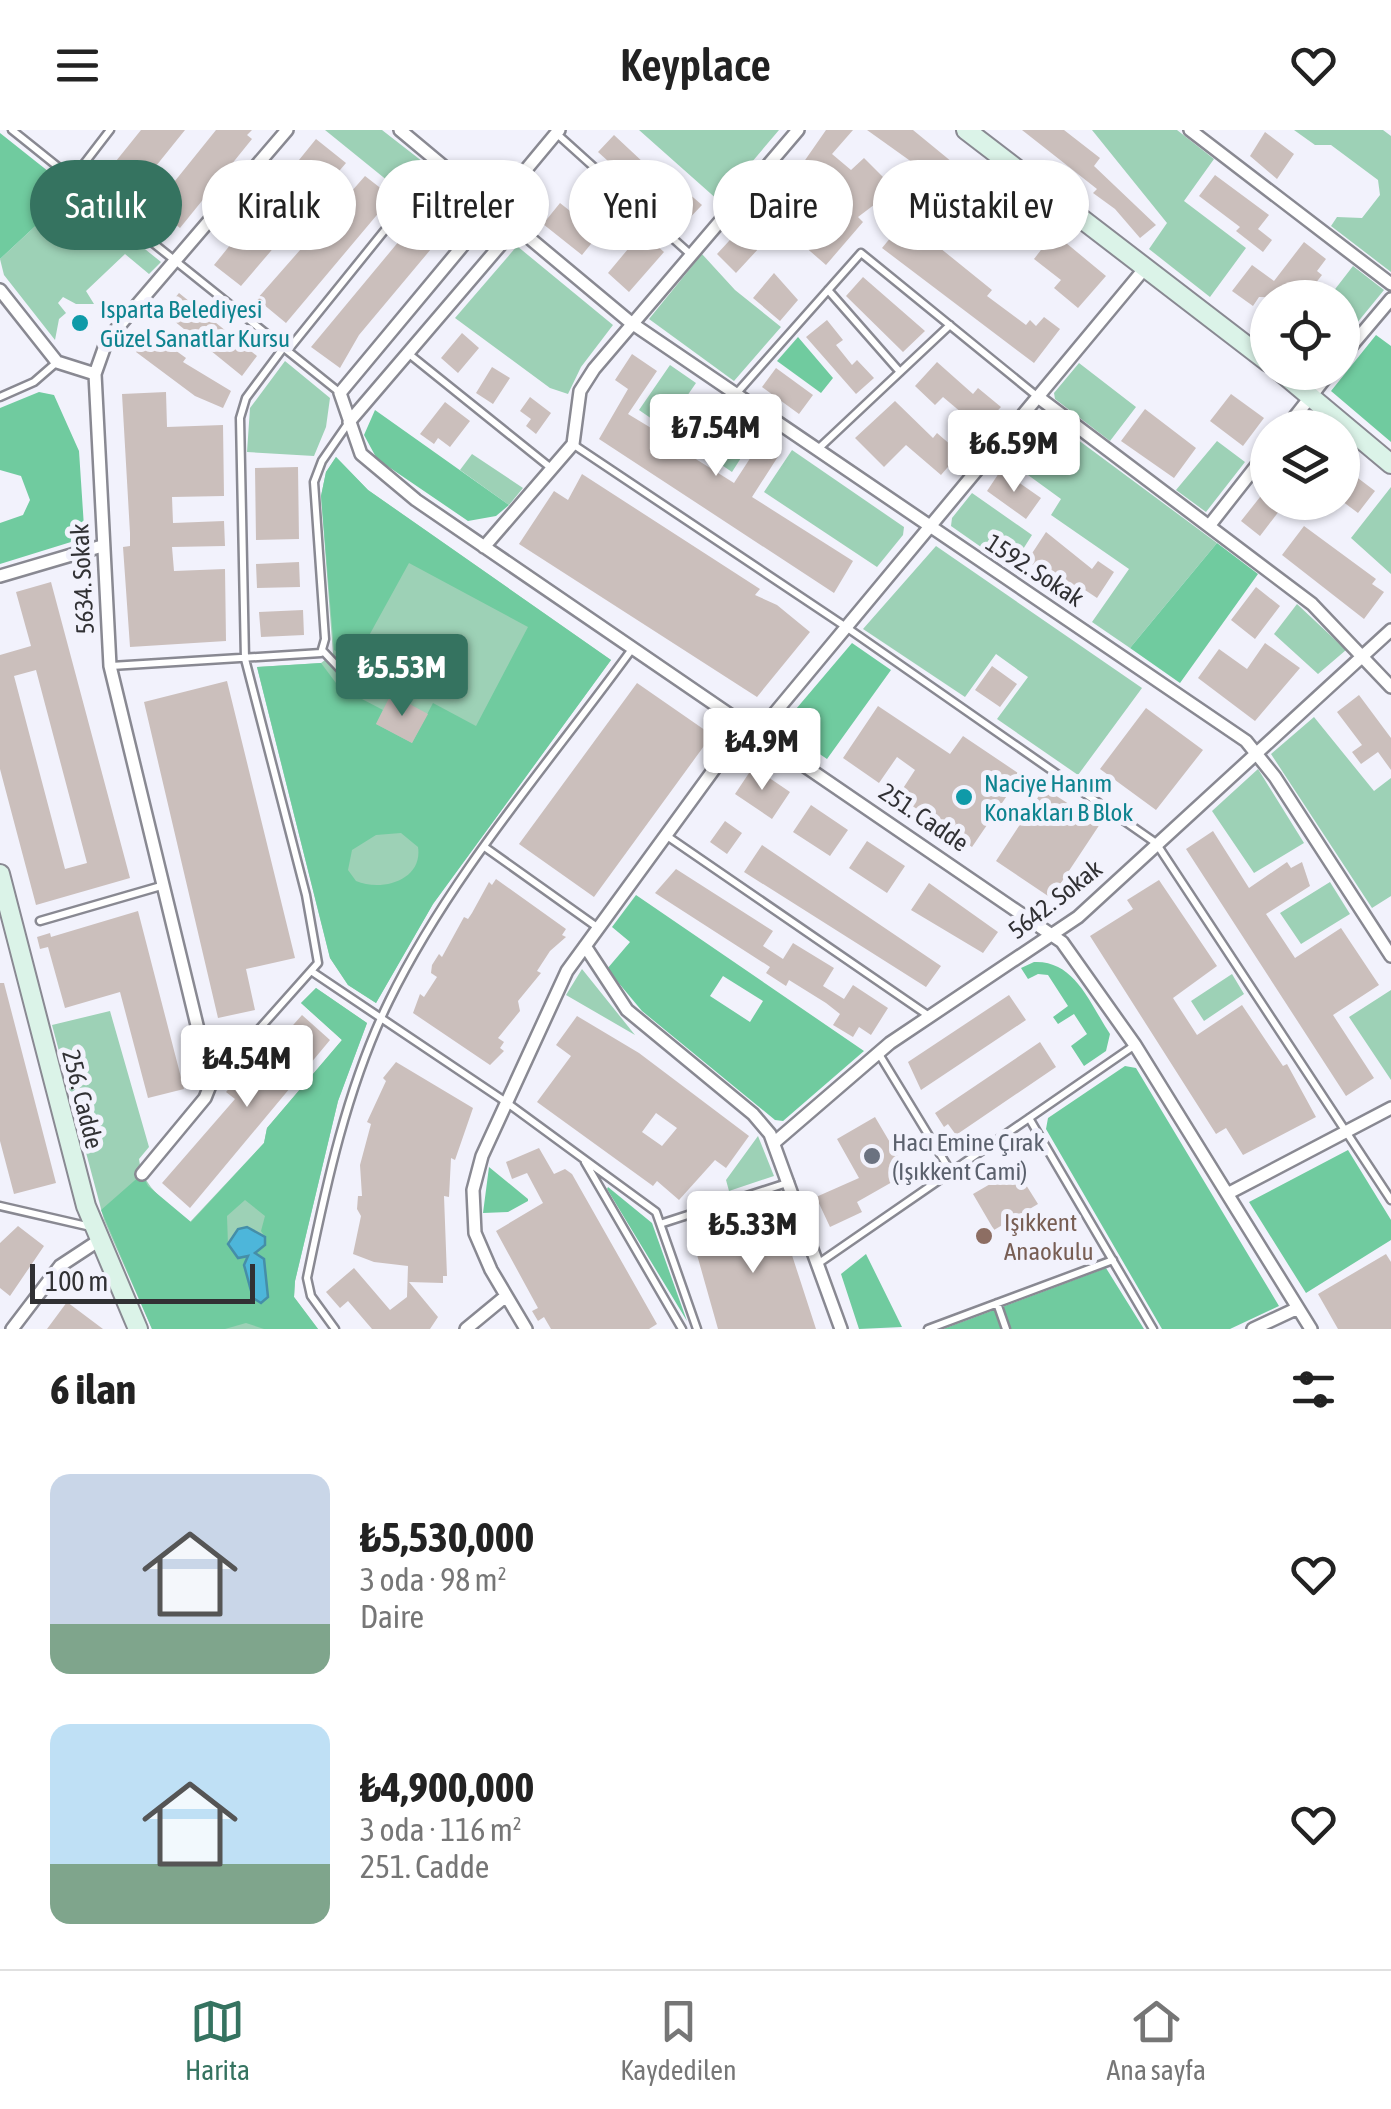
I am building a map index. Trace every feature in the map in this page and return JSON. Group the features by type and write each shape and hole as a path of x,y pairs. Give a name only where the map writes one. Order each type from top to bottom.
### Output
{"main road":[{"path":"966,130 1250,348"},
{"path":"1304,390 1391,464"},
{"name":"256. Cadde","path":"0,874 6,922 96,1234 138,1329"}],"street":[{"name":"5634. Sokak","path":"211,1083 110,666 95,374 107,340 178,262 287,130"},
{"name":"1592. Sokak","path":"400,130 438,160"},
{"path":"484,546 573,444 580,392 630,322 798,130"},
{"path":"1190,130 1391,284"},
{"path":"535,160 558,132"},
{"path":"340,393 461,250"},
{"path":"349,422 493,250"},
{"name":"1592. Sokak","path":"546,250 630,322 734,396 1100,640 1256,750 1391,956"},
{"path":"759,732 1145,268"},
{"path":"0,290 57,362 95,374"},
{"path":"1360,336 1391,299"},
{"path":"1300,410 1316,390"},
{"name":"251. Cadde","path":"340,393 356,446 376,470 1053,934 1081,964 1134,1045 1311,1329"},
{"path":"1038,397 1302,596 1363,654 1391,688"},
{"path":"1208,526 1250,474"},
{"path":"0,576 102,546"},
{"name":"5642. Sokak","path":"774,1142 878,1053 1053,934 1391,630"},
{"path":"526,1329 478,1242 472,1204 482,1156 555,992 748,724"},
{"path":"585,946 627,1010 752,1114 774,1142 840,1329"},
{"path":"142,1174 205,1098 211,1083"},
{"path":"1228,1193 1391,1108"},
{"path":"12,1329 60,1266 96,1234"},
{"path":"466,1329 506,1296"},
{"path":"1253,1329 1298,1308"}],"lane":[{"path":"12,130 50,160"},
{"path":"86,160 110,130"},
{"path":"558,132 689,253"},
{"path":"211,1083 314,973 318,956 245,659 240,418 246,398 376,240"},
{"path":"163,250 340,393"},
{"path":"734,396 861,254 1038,397"},
{"path":"828,290 900,372"},
{"path":"816,451 950,325"},
{"path":"408,353 552,469"},
{"path":"0,397 34,382 57,362"},
{"path":"349,422 322,461 314,482 322,650 340,670 379,692"},
{"path":"573,444 846,626 1156,843 1391,1200"},
{"path":"336,1329 310,1296 307,1278 346,1110 381,1019 415,952 633,648"},
{"path":"110,666 245,659 322,650"},
{"path":"665,836 930,1016"},
{"path":"486,848 598,928"},
{"path":"40,921 161,886"},
{"path":"314,973 506,1102 650,1208 662,1223 698,1329"},
{"path":"819,1263 1134,1045"},
{"path":"878,1053 952,1172"},
{"path":"1029,1118 1153,1329"},
{"path":"583,1158 682,1329"},
{"path":"662,1223 790,1182"},
{"path":"0,1206 96,1234"},
{"path":"928,1329 1113,1260"},
{"path":"998,1303 1006,1329"}],"green space":[{"path":"325,130 382,130 421,160 376,160 376,171"},
{"path":"639,130 779,130 754,160 713,160 713,196 693,178 693,160 673,160"},
{"path":"1092,130 1177,130 1214,159 1184,201 1246,248 1210,297 1149,249 1167,223"},
{"path":"1294,130 1383,130 1391,136 1391,272 1331,226 1337,217 1362,218 1380,195 1378,180 1331,145 1315,145"},
{"path":"0,133 34,160 30,160 30,231 0,259"},
{"path":"30,231 30,250 146,250 161,262 149,274 125,254 86,291 94,304 76,304 63,297 58,303 66,313 59,319 55,340 4,275 0,259"},
{"path":"514,250 522,250 613,325 581,367 568,394 550,388 455,318"},
{"path":"702,254 735,290 781,327 734,381 649,319"},
{"path":"1353,266 1384,290 1360,319 1360,280 1342,280"},
{"path":"1376,335 1391,346 1391,442 1360,416 1360,410 1353,410 1331,391 1360,390 1360,355"},
{"path":"798,337 833,378 821,393 777,361"},
{"path":"285,361 330,398 326,427 314,456 247,452 250,408"},
{"path":"1079,363 1136,407 1110,441 1055,399 1054,393"},
{"path":"670,365 696,383 665,428 639,410"},
{"path":"39,392 54,395 79,451 84,527 71,542 0,564 0,523 23,515 30,500 21,476 0,470 0,408"},
{"path":"375,410 509,505 496,516 468,521 377,459 364,435"},
{"path":"734,410 760,428 732,472 704,453"},
{"path":"1039,411 1217,543 1130,648 1092,622 1129,569 1051,515 1061,499 1002,456"},
{"path":"1217,441 1245,462 1206,512 1176,490"},
{"path":"792,450 904,527 903,535 877,567 764,492"},
{"path":"472,454 523,488 509,505 460,470"},
{"path":"336,457 368,490 611,660 433,904 376,1003 348,985 330,958 257,667 321,663 333,654 321,496 326,472"},
{"path":"336,457 368,490 611,660 433,904 376,1003 348,985 330,958 257,667 321,663 339,687 383,710 376,724 412,743 433,703 476,726 528,627 409,563 355,661 334,650 321,496 326,472","holes":["401,833 418,847 414,868 388,884 356,881 348,870 352,850 376,835"]},
{"path":"1391,487 1391,574 1351,538"},
{"path":"972,493 1032,535 1011,568 951,526 952,518"},
{"path":"1217,543 1258,574 1180,683 1130,648"},
{"path":"936,546 1142,688 1078,775 997,719 1028,677 996,654 965,697 863,629"},
{"path":"1297,604 1346,650 1318,674 1274,634"},
{"path":"852,643 891,670 827,759 787,732 785,722"},
{"path":"1314,717 1374,791 1391,778 1391,896 1372,908 1271,754"},
{"path":"1258,769 1304,843 1254,873 1212,811"},
{"path":"1330,882 1350,914 1301,944 1280,913"},
{"path":"636,895 864,1051 783,1121 775,1120 642,1011 607,969 630,942 612,927","holes":["723,976 763,1001 750,1022 710,996"]},
{"path":"1034,962 1048,963 1071,976 1110,1034 1106,1051 1084,1066 1071,1046 1087,1034 1074,1014 1058,1024 1053,1017 1068,1006 1048,975 1028,979 1021,968"},
{"path":"582,969 635,1035 566,995"},
{"path":"1232,974 1244,994 1204,1021 1191,1001"},
{"path":"316,988 367,1023 338,1101 295,1281 294,1297 318,1329 152,1329 104,1220 52,1025 110,1011 149,1147 139,1159 141,1169 158,1195 190,1222 264,1143 267,1128 342,1040 301,1003"},
{"path":"316,988 367,1023 338,1101 295,1281 294,1297 318,1329 264,1329 246,1323 225,1329 152,1329 101,1210 142,1174 148,1186 191,1222 264,1143 267,1128 342,1040 301,1003","holes":["245,1200 265,1216 261,1231 265,1237 255,1253 264,1259 268,1297 259,1303 244,1265 247,1256 228,1245 227,1216"]},
{"path":"1391,990 1391,1080 1349,1017"},
{"path":"1125,1066 1136,1068 1279,1306 1230,1329 1162,1329 1046,1129 1048,1118"},
{"path":"758,1136 774,1176 729,1191 726,1180"},
{"path":"1348,1150 1391,1220 1391,1240 1306,1293 1249,1202"},
{"path":"489,1167 528,1201 508,1212 483,1213"},
{"path":"607,1189 652,1223 687,1321"},
{"path":"866,1254 902,1327 859,1329 841,1274"},
{"path":"1106,1268 1144,1329 943,1329"}],"water":[{"path":"247,1227 265,1237 265,1245 255,1253 264,1259 268,1297 261,1303 253,1298 244,1265 248,1256 238,1258 228,1244 238,1229"}],"building":[{"path":"141,130 185,130 161,160 117,160"},
{"path":"216,130 252,130 247,135 252,139 235,160 202,160 202,201 182,226 182,172"},
{"path":"826,130 853,130 832,154 839,160 805,160"},
{"path":"867,130 913,130 950,160 909,160"},
{"path":"1022,130 1064,130 1100,158 1094,166 1156,225 1140,238 1115,209 1093,193 1097,189 1089,183 1089,160 1060,160"},
{"path":"1265,132 1294,154 1277,179 1250,156"},
{"path":"614,135 641,160 607,160 598,152"},
{"path":"316,139 342,160 299,160"},
{"path":"864,158 873,167 873,206 858,217 863,222 853,234 853,168"},
{"path":"1215,175 1269,215 1258,229 1272,240 1263,252 1236,231 1240,227 1199,196"},
{"path":"365,176 376,185 376,216 356,240 356,186"},
{"path":"693,197 702,205 693,214"},
{"path":"560,203 569,210 569,245 549,229 549,217"},
{"path":"1304,242 1326,259 1317,271 1322,275 1318,280 1275,280"},
{"path":"226,250 272,250 241,286 214,265"},
{"path":"300,250 347,250 286,323 257,299"},
{"path":"392,250 430,250 359,335 340,368 311,347"},
{"path":"627,250 664,252 629,292 608,273"},
{"path":"721,250 757,250 736,273 717,254"},
{"path":"809,250 839,250 826,265"},
{"path":"885,250 942,250 992,290 987,296 1026,325 1030,320 1036,326 1044,317 1060,329 1034,363"},
{"path":"1041,250 1075,250 1106,276 1078,308 1054,288 1061,280 1034,259"},
{"path":"1252,265 1273,280 1250,280 1250,304 1232,291"},
{"path":"774,273 798,300 780,321 753,298"},
{"path":"863,277 925,331 903,352 846,296"},
{"path":"179,293 257,356 242,376 163,312"},
{"path":"827,320 843,340 836,345 852,365 857,360 874,378 856,394 806,337"},
{"path":"150,332 186,358 183,362 231,391 223,408 195,396 136,352"},
{"path":"462,333 479,348 458,373 441,358"},
{"path":"632,354 657,371 628,414 666,437 697,394 723,413 691,456 734,483 760,443 779,455 752,497 853,561 834,593 599,439 628,389 615,380"},
{"path":"937,362 973,394 978,388 1001,407 981,429 943,397 935,405 915,386"},
{"path":"492,367 510,378 493,404 476,393"},
{"path":"776,368 813,395 799,414 762,387"},
{"path":"166,392 167,427 223,425 224,496 172,497 173,523 224,521 225,546 172,547 174,571 225,569 226,641 130,647 123,547 130,546 130,533 122,394"},
{"path":"1231,394 1253,410 1250,437 1243,446 1210,421"},
{"path":"530,397 551,413 536,434 526,426 531,419 520,411"},
{"path":"895,401 933,438 937,433 960,453 941,475 906,445 884,467 855,438"},
{"path":"445,402 470,421 450,447 438,438 434,444 420,434"},
{"path":"1145,409 1196,448 1174,478 1121,441"},
{"path":"298,467 299,539 256,540 255,468"},
{"path":"1001,470 1041,498 1026,519 987,491"},
{"path":"582,474 760,589 755,595 777,605 810,632 757,697 519,544 554,491 568,500"},
{"path":"1360,480 1375,491 1360,510"},
{"path":"1250,510 1250,520 1272,520 1260,536 1241,521"},
{"path":"1304,526 1376,579 1372,584 1384,592 1364,619 1282,555"},
{"path":"1046,532 1092,569 1098,561 1114,572 1097,598 1085,590 1080,597 1027,561"},
{"path":"299,562 300,587 257,588 256,564"},
{"path":"51,582 130,878 36,905 0,769 0,655 31,646 16,592","holes":["36,670 87,863 65,869 14,676"]},
{"path":"1256,587 1280,606 1255,639 1231,620"},
{"path":"303,610 304,635 261,637 259,612"},
{"path":"1265,643 1300,668 1255,721 1198,678 1219,649 1247,669"},
{"path":"992,666 1017,684 1000,707 975,690"},
{"path":"227,681 295,958 246,969 255,1010 218,1018 144,702"},
{"path":"637,683 712,735 594,897 519,844"},
{"path":"391,694 428,714 412,743 376,724"},
{"path":"1359,695 1391,738 1391,770 1378,752 1361,764 1352,752 1362,745 1337,712"},
{"path":"878,706 950,754 963,736 1021,775 972,847 898,796 915,770 897,757 879,783 843,758"},
{"path":"1146,708 1203,750 1156,810 1100,769"},
{"path":"753,767 790,792 772,819 735,794"},
{"path":"1044,788 1100,824 1051,898 996,861"},
{"path":"811,805 848,830 830,856 793,832"},
{"path":"725,821 742,833 727,854 710,842"},
{"path":"1213,831 1249,888 1287,862 1291,868 1302,862 1310,886 1266,914 1295,958 1341,928 1379,985 1333,1015 1374,1078 1346,1096 1186,849"},
{"path":"867,841 905,866 887,893 849,868"},
{"path":"762,845 941,966 926,987 744,872"},
{"path":"676,869 773,931 763,946 783,959 793,943 834,968 823,986 844,999 853,985 888,1008 871,1035 859,1027 853,1037 833,1025 840,1014 826,1003 789,980 786,986 766,973 770,967 655,893"},
{"path":"496,879 566,929 562,935 566,937 550,951 537,971 541,973 518,1001 520,1011 498,1038 504,1042 500,1048 504,1051 490,1065 413,1013 420,994 424,997 437,977 431,973 432,965 439,954 442,957 489,882 492,885"},
{"path":"1159,880 1217,966 1173,998 1197,1035 1242,1005 1283,1066 1287,1064 1316,1117 1243,1155 1226,1128 1216,1134 1090,936 1133,909 1127,900"},
{"path":"929,883 998,932 983,953 911,910"},
{"path":"138,911 184,1089 148,1098 120,992 65,1008 48,947 40,949 37,937 50,933 51,937"},
{"path":"0,983 4,983 56,1183 14,1194 0,1141"},
{"path":"1009,995 1026,1020 921,1090 908,1062"},
{"path":"302,1015 330,1040 190,1208 162,1183 235,1099 226,1092 234,1083 238,1087"},
{"path":"577,1016 639,1053 749,1136 726,1168 715,1160 679,1200 657,1181 653,1186 537,1102 571,1056 556,1045","holes":["656,1113 677,1128 662,1146 642,1132"]},
{"path":"1040,1042 1056,1067 956,1135 948,1124 944,1127 935,1113"},
{"path":"396,1062 473,1108 455,1160 451,1158 449,1197 444,1196 447,1276 443,1276 443,1283 409,1282 438,1317 430,1329 372,1329 348,1301 340,1308 326,1292 354,1268 390,1310 407,1297 408,1266 374,1262 353,1254 361,1216 357,1209 358,1196 362,1196 360,1165 371,1124 367,1122 386,1081 383,1078"},
{"name":"Hacı Emine Çırak (Işıkkent Cami)","path":"875,1117 908,1173 857,1202 862,1212 830,1227 816,1197 859,1178 837,1139"},
{"path":"539,1148 554,1174 565,1169 572,1174 657,1324 649,1329 551,1329 544,1317 538,1321 532,1311 538,1308 496,1231 543,1203 527,1173 512,1179 506,1162"},
{"path":"1016,1169 1038,1204 994,1230 973,1194"},
{"path":"777,1209 816,1329 718,1329 692,1237"},
{"path":"18,1226 44,1246 10,1296 0,1288 0,1243"},
{"path":"1386,1254 1391,1262 1391,1329 1338,1329 1318,1294"},
{"path":"67,1302 103,1329 47,1329"}],"place":[{"name":"Isparta Belediyesi Güzel Sanatlar Kursu","path":"80,323"},
{"name":"Naciye Hanım Konakları B Blok","path":"964,797"},
{"name":"Hacı Emine Çırak (Işıkkent Cami)","path":"872,1156"},
{"name":"Işıkkent Anaokulu","path":"984,1236"}]}
